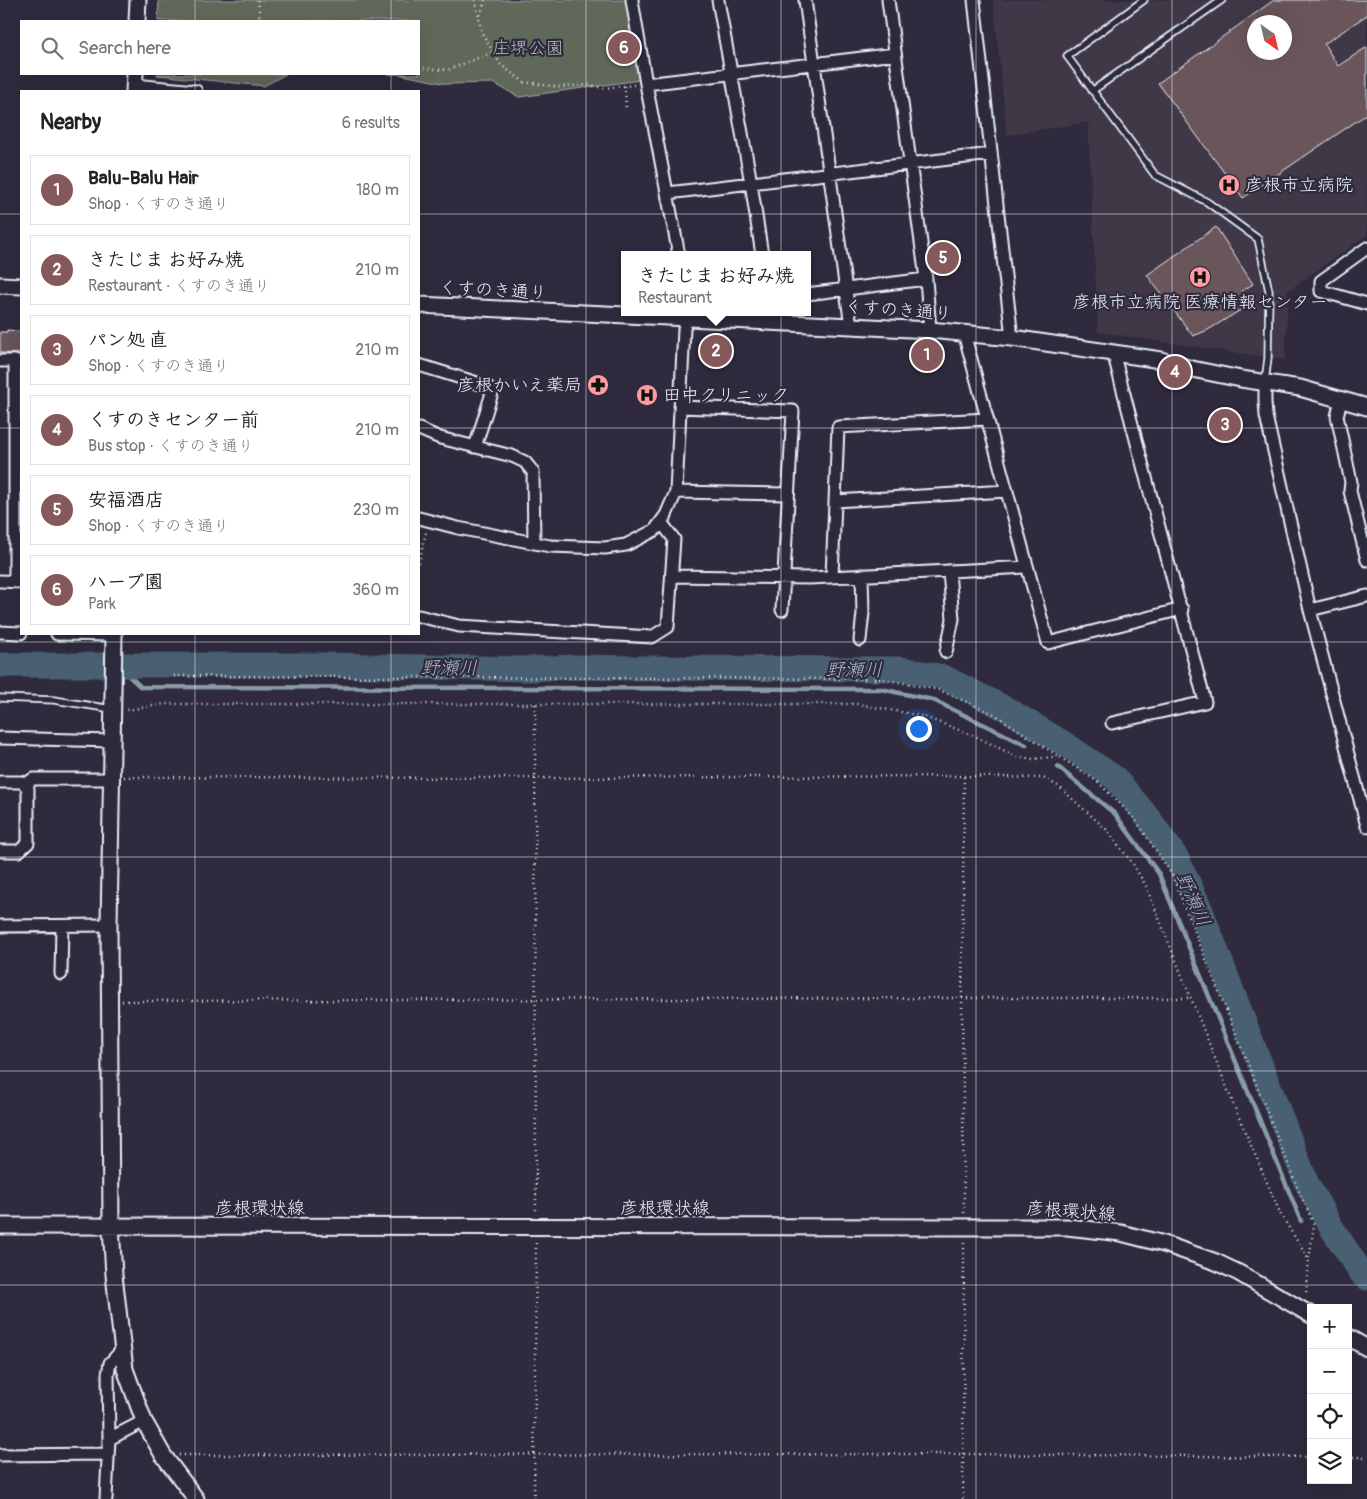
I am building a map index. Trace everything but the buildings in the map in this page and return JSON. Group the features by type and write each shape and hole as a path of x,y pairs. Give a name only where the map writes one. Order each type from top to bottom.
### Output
{"street":[{"path":"137,20 138,0"},
{"path":"632,0 678,251"},
{"path":"718,0 752,183 761,251"},
{"path":"805,0 851,326"},
{"path":"888,0 926,279 930,330"},
{"path":"974,0 1012,338"},
{"path":"646,84 895,54"},
{"path":"134,83 188,90"},
{"path":"668,193 991,154"},
{"path":"1367,248 1321,281 1321,291 1367,304"},
{"path":"811,294 926,279"},
{"path":"0,285 20,286"},
{"name":"くすのき通り","path":"420,305 621,313"},
{"path":"424,520 550,546 605,548 626,545 655,530 666,514 676,492 684,329 687,316"},
{"name":"くすのき通り","path":"687,316 771,317 851,326 930,330 1012,338 1162,360 1202,371 1300,388 1367,407"},
{"path":"964,333 1048,643 1182,609"},
{"path":"1112,723 1205,702 1113,352"},
{"path":"0,360 15,361 18,582 0,581"},
{"path":"420,365 488,386 492,393 475,447"},
{"path":"1265,382 1266,416 1310,610 1367,826"},
{"path":"1341,400 1338,416 1351,482 1350,491 1367,560"},
{"path":"680,407 793,411 782,610"},
{"path":"832,577 838,427 987,420"},
{"path":"420,429 440,438 512,456 525,462 533,472 534,543"},
{"path":"835,502 1007,491"},
{"path":"676,492 788,494"},
{"path":"420,616 459,626 652,637 668,627 672,576 674,539 661,522"},
{"path":"672,576 832,577 1027,567"},
{"path":"946,652 953,619 949,571"},
{"path":"860,640 863,613 862,575"},
{"path":"1310,610 1367,596"},
{"path":"0,632 20,633"},
{"path":"68,635 114,639 110,925 111,1226 122,1350 125,1369 144,1421 163,1455 196,1499"},
{"path":"0,738 112,741"},
{"path":"25,785 33,779 111,779"},
{"path":"0,782 22,782 28,788 28,843 19,851 0,850"},
{"path":"0,926 110,925"},
{"path":"62,926 62,974"},
{"name":"彦根環状線","path":"0,1226 1066,1227 1129,1235 1164,1244 1216,1262 1239,1273 1307,1313"},
{"path":"1352,1339 1367,1348"},
{"path":"106,1499 109,1439 108,1374 110,1364 122,1350"},
{"path":"109,1439 144,1421"},
{"path":"0,1455 108,1454"}],"lane":[{"path":"1144,0 1067,56 1155,175 1207,202 1258,240 1269,291 1268,358 1265,382"},
{"path":"1092,91 1222,0"},
{"path":"0,698 54,700 113,706"}],"path":[{"path":"258,0 260,20"},
{"path":"476,0 482,33 493,52 502,65 524,82 558,87 590,85 603,88 646,84"},
{"path":"479,20 486,0"},
{"path":"420,68 448,70 493,52"},
{"path":"625,86 626,110"},
{"path":"420,554 424,520"},
{"path":"174,676 883,679 939,690 994,714 1098,782 1135,819 1171,872 1301,1196 1314,1224 1309,1260 1308,1304"},
{"path":"113,706 130,710 164,704 858,704 922,716 974,736 1017,757 1033,759 1060,756"},
{"path":"534,1499 536,1226 535,704"},
{"path":"111,779 122,777 964,776 1043,778 1058,786 1106,829 1133,864 1146,886 1281,1216 1309,1260"},
{"path":"963,1499 964,1226 962,998 964,776"},
{"path":"110,1001 1191,998"},
{"path":"163,1455 963,1454 1307,1457"},
{"path":"1352,1457 1367,1457"}],"shaded area":[{"name":"彦根市立病院","path":"993,0 1367,0 1367,235 1288,291 1285,360 1098,332 1088,122 1007,135"}],"green space":[{"name":"庄堺公園","path":"159,0 627,0 640,80 519,97 493,83 447,84 403,75 420,75 420,20 158,20"},
{"path":"157,75 284,75 264,86"}],"waterway":[{"name":"野瀬川","path":"0,665 323,665 527,669 577,667 901,669 943,677 1008,710 1068,746 1115,778 1147,816 1177,859 1199,906 1306,1182 1331,1227 1363,1275 1367,1278"},
{"path":"118,666 141,687 881,689 933,700 1026,745"},
{"path":"1058,767 1115,814 1159,874 1301,1221"}],"place":[{"name":"ハーブ園","path":"624,48"},
{"name":"彦根市立病院","path":"1229,185"},
{"name":"安福酒店","path":"943,258"},
{"name":"彦根市立病院 医療情報センター","path":"1200,277"},
{"name":"きたじま お好み焼","path":"716,351"},
{"name":"Balu-Balu Hair","path":"927,355"},
{"name":"くすのきセンター前","path":"1175,372"},
{"name":"彦根かいえ薬局","path":"598,385"},
{"name":"田中クリニック","path":"647,395"},
{"name":"パン処 直","path":"1225,425"}]}
